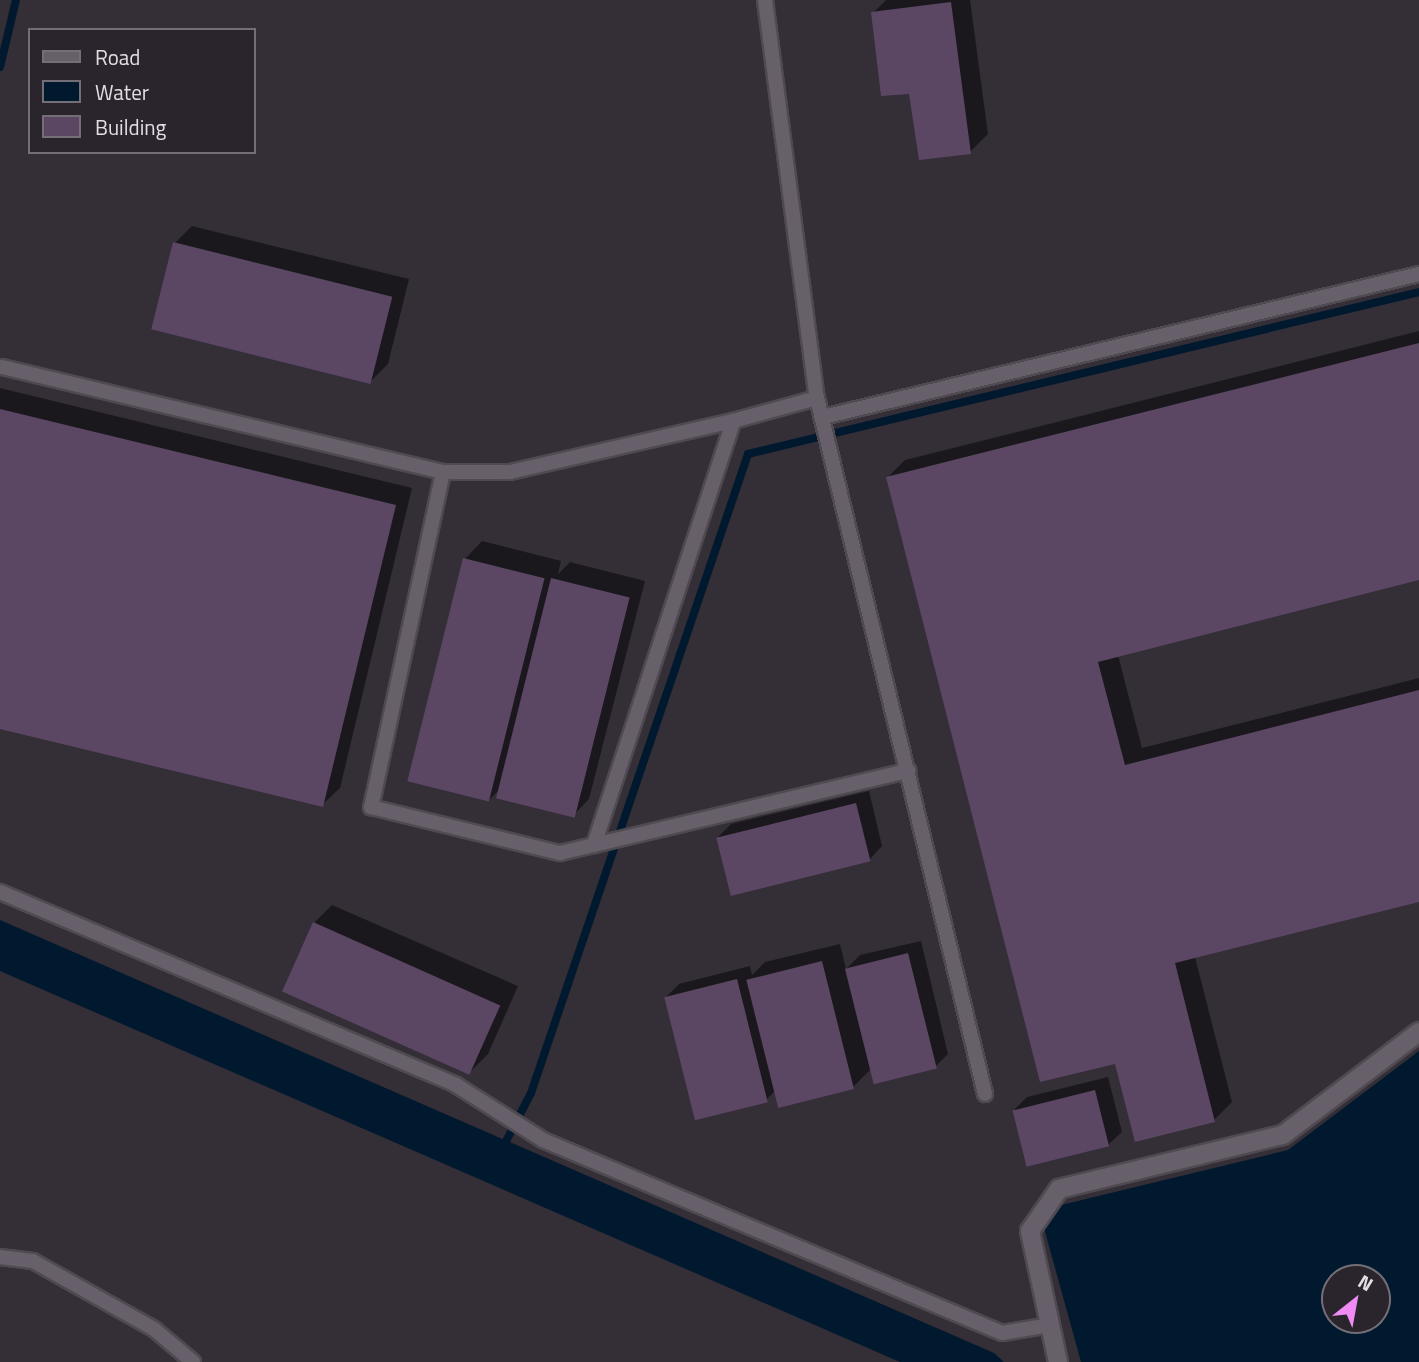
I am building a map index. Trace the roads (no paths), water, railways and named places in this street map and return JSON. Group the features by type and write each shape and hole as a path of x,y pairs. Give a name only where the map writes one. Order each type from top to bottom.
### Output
{"street":[{"path":"1058,1362 1030,1231 1059,1189 1283,1135 1419,1032"}],"lane":[{"path":"765,0 817,398 985,1094"},
{"path":"823,417 1419,274"},
{"path":"2,368 443,472 510,472 733,421 817,398"},
{"path":"594,845 733,421"},
{"path":"443,472 371,807 560,853 908,771"},
{"path":"0,892 456,1085 543,1140 1002,1333 1050,1325"},
{"path":"0,1257 33,1261 154,1329 193,1362"}],"water":[{"path":"0,920 994,1353 1004,1362 900,1362 0,971"},
{"path":"1419,1051 1419,1362 1081,1362 1044,1228 1061,1205 1288,1150"}],"waterway":[{"path":"0,67 16,0"},
{"path":"502,1149 531,1093 748,454 1419,292"}]}
